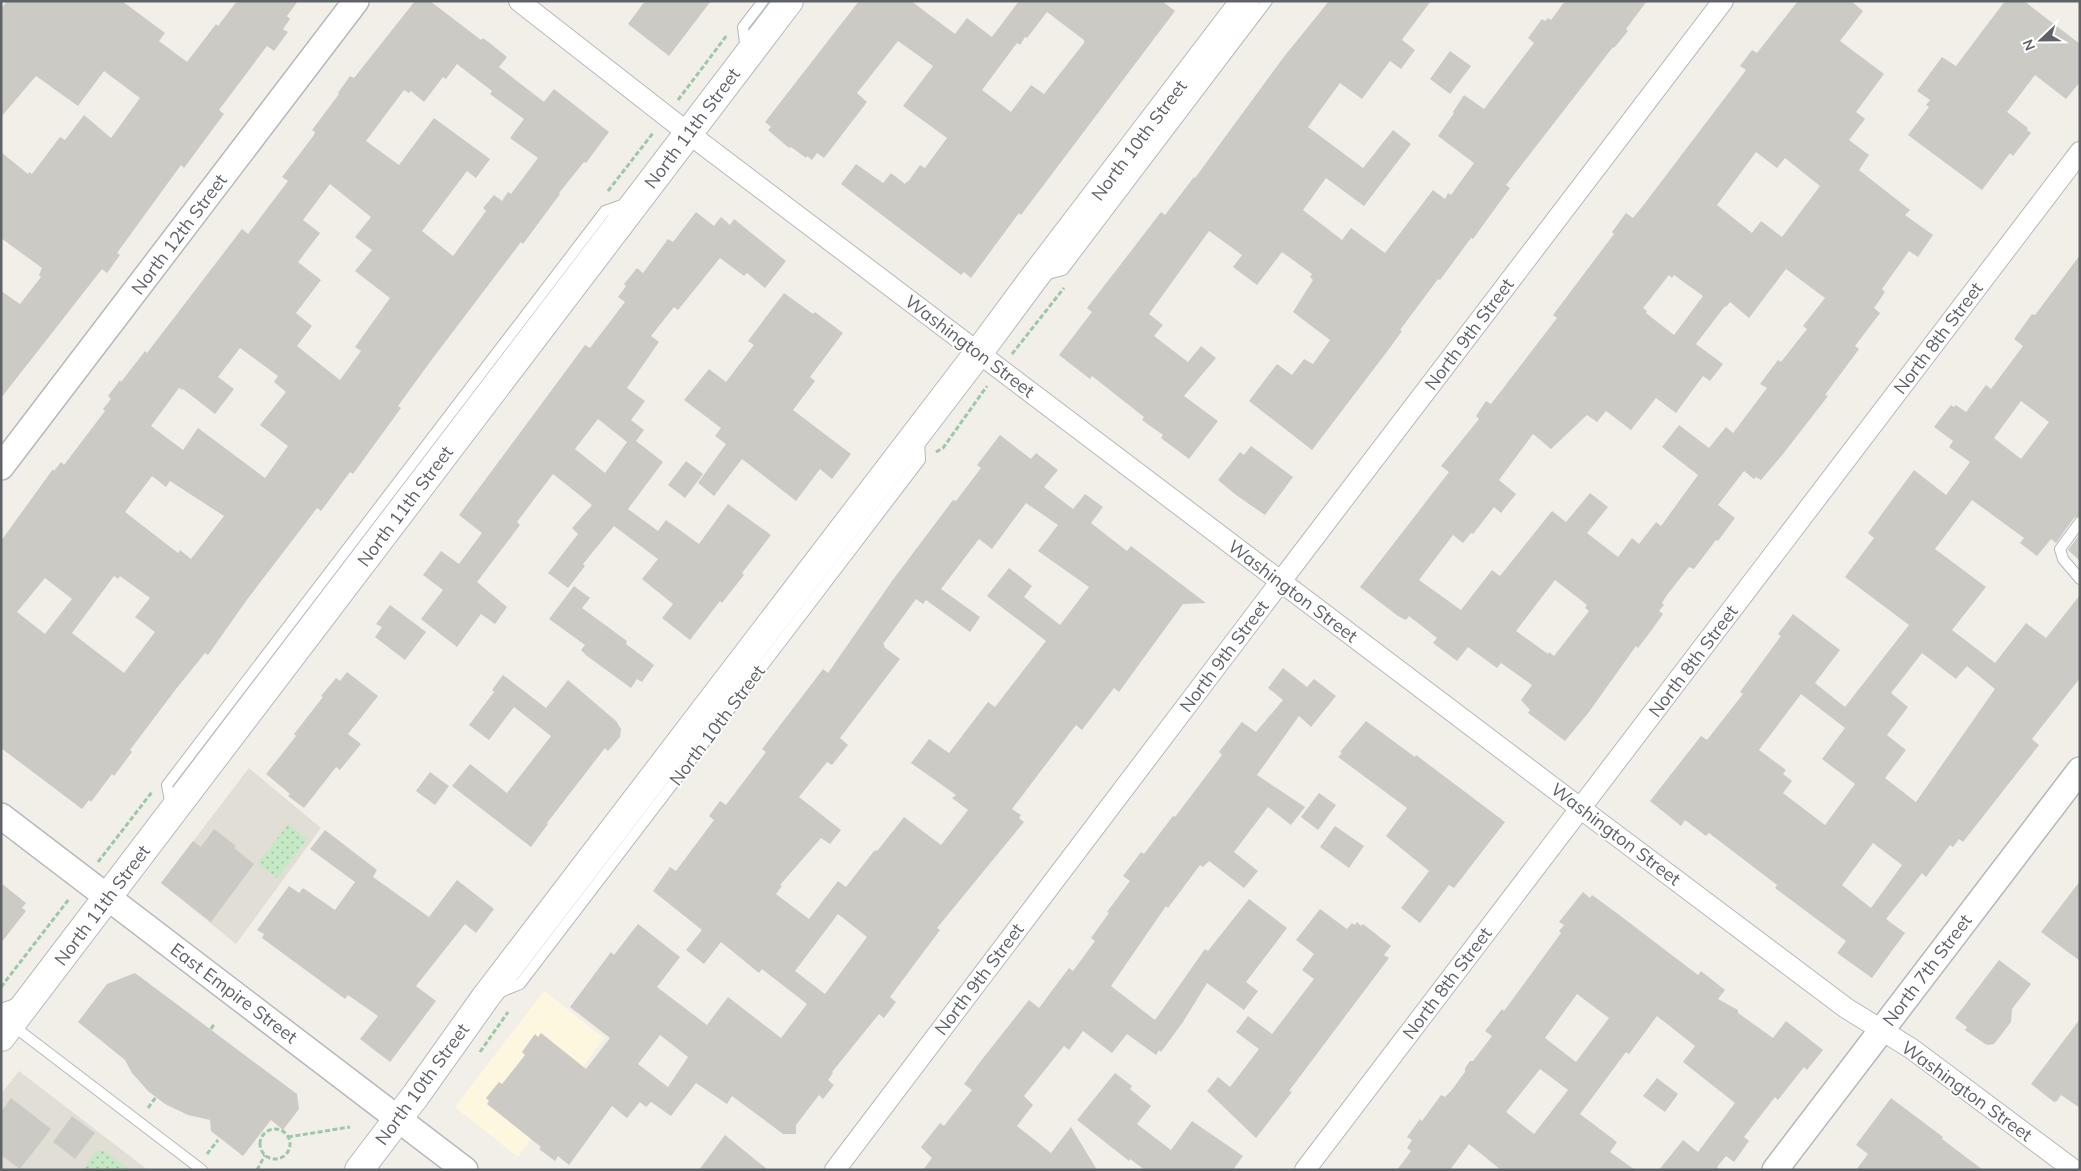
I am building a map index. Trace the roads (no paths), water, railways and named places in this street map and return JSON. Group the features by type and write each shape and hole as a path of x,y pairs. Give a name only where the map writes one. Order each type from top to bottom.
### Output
{"main road":[{"name":"North 11th Street","path":"4,1023 31,998 108,898 789,1"},
{"name":"North 10th Street","path":"359,1170 486,998 1245,1"}],"street":[{"name":"North 12th Street","path":"1,468 356,1"},
{"name":"Washington Street","path":"518,1 688,133 1846,1008 1912,1049 2074,1170"},
{"name":"North 9th Street","path":"835,1170 1280,581 1723,1"},
{"name":"North 8th Street","path":"1305,1170 2080,152"},
{"name":"North 7th Street","path":"1775,1170 2080,770"},
{"name":"East Empire Street","path":"1,816 465,1170"}],"lane":[{"name":"North 11th Street","path":"746,57 743,27 763,1"},
{"name":"North 10th Street","path":"1033,279 1063,270 1267,1"},
{"name":"North 11th Street","path":"172,812 167,785 605,211 638,199"},
{"path":"2080,522 2060,549 2063,559 2080,579"},
{"path":"4,1023 202,1170"}]}
